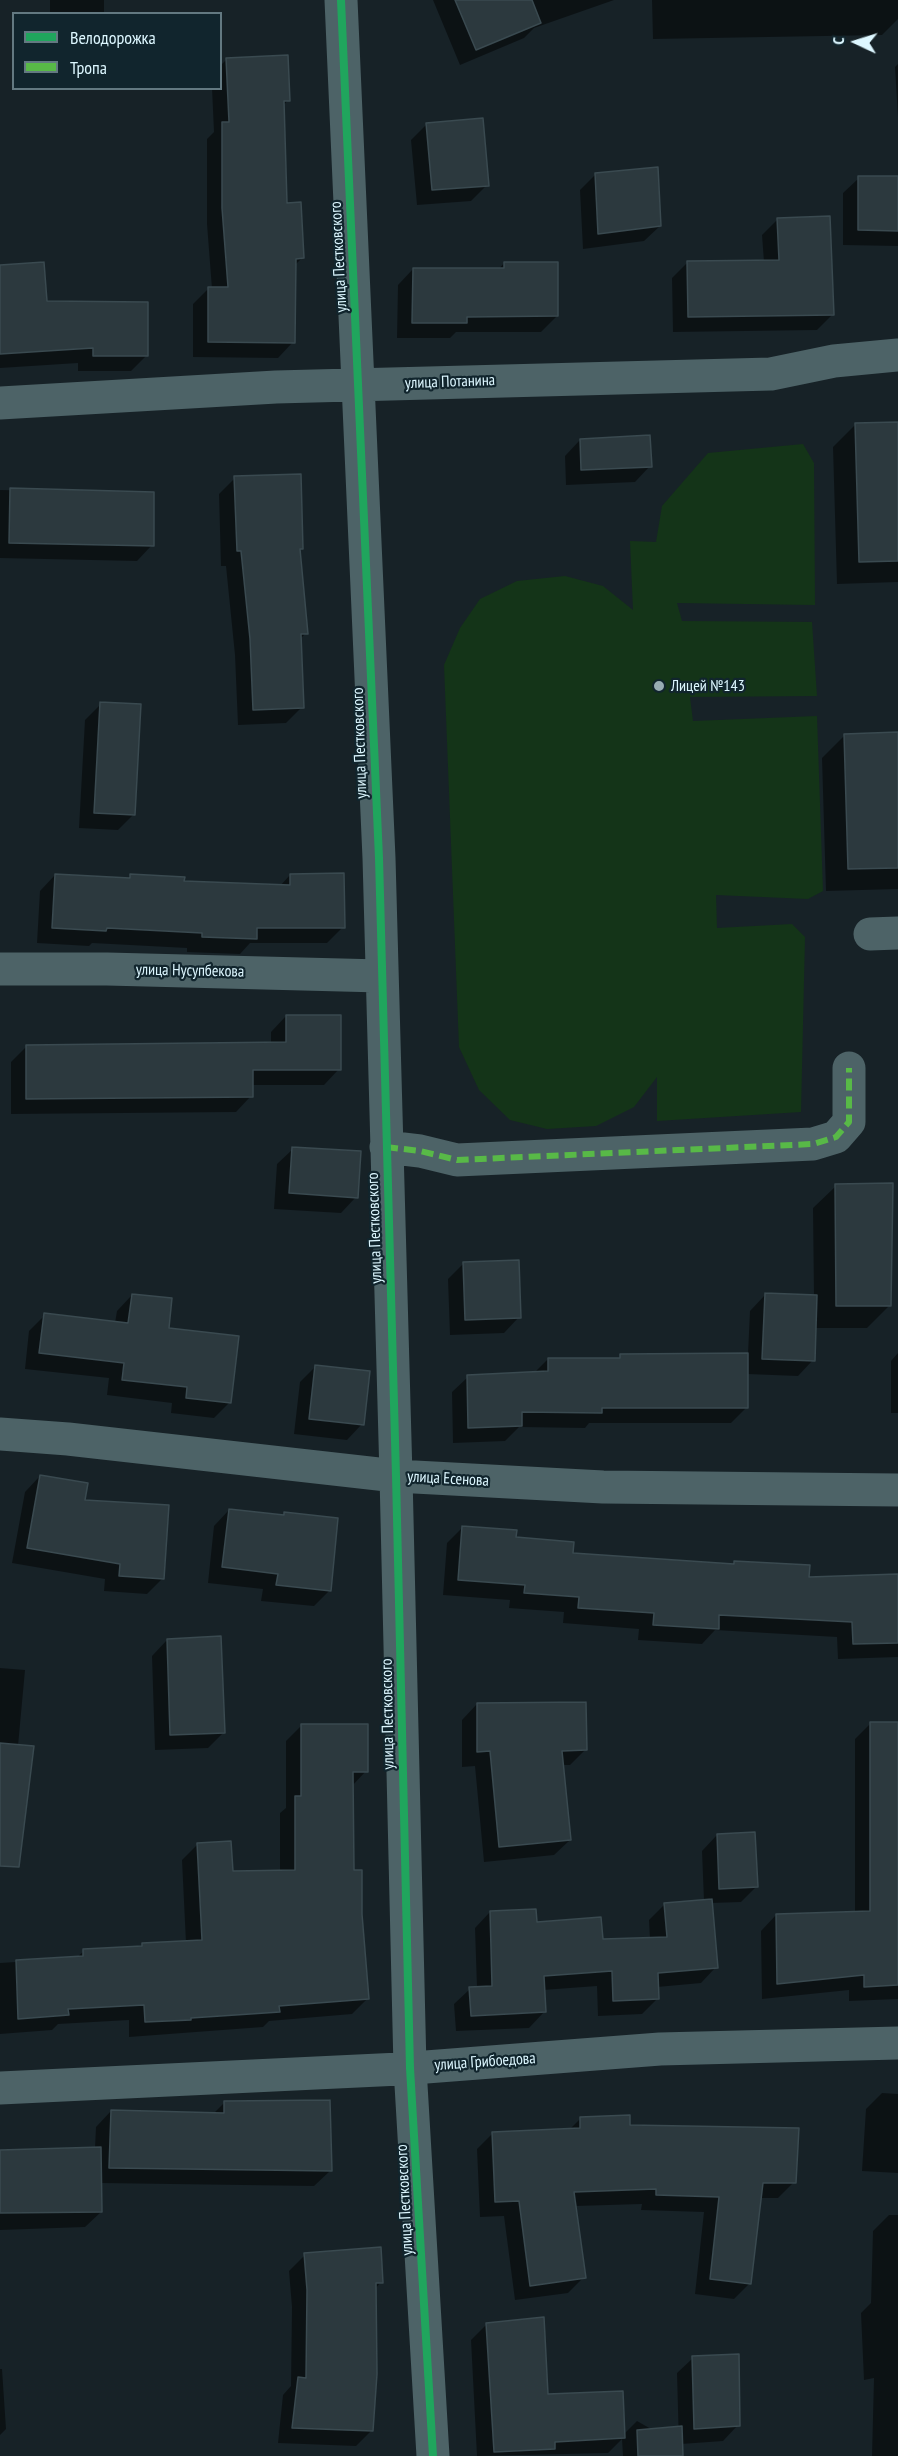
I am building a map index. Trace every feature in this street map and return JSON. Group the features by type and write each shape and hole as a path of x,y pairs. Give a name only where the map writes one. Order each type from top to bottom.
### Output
{"street":[{"name":"улица Пестковского","path":"341,0 379,858 410,2068 433,2456"},
{"name":"улица Потанина","path":"0,403 358,385 771,374 834,361 898,355"},
{"name":"улица Нусупбекова","path":"0,969 107,969 381,976"},
{"path":"386,1147 420,1151 457,1160 813,1144 836,1137 849,1122 849,1068"},
{"name":"улица Есенова","path":"0,1434 68,1439 396,1476 603,1487 898,1490"},
{"name":"улица Грибоедова","path":"0,2088 410,2068 660,2049 898,2043"}],"green space":[{"name":"Лицей №143","path":"803,444 814,463 815,605 677,603 682,621 812,622 817,696 690,697 693,721 817,716 823,891 808,899 716,895 717,928 792,924 805,937 801,1112 657,1121 657,1077 634,1107 596,1126 547,1129 510,1120 479,1090 459,1047 444,665 460,628 480,599 517,581 565,576 603,586 633,610 630,541 656,542 662,506 708,453"}],"building":[{"path":"455,0 532,0 541,23 476,50"},
{"path":"288,55 290,101 284,101 287,203 301,202 304,258 296,259 295,343 208,342 208,287 228,287 222,208 222,122 229,122 226,58"},
{"path":"483,118 489,186 432,190 426,123"},
{"path":"658,167 661,226 598,234 595,173"},
{"path":"858,176 898,176 898,231 858,230"},
{"path":"830,216 834,315 688,317 687,261 779,260 777,218"},
{"path":"44,262 47,301 148,302 148,356 93,356 93,348 0,354 0,265"},
{"path":"504,262 558,262 558,316 467,317 467,323 412,323 413,268 504,268"},
{"path":"898,422 898,561 859,562 855,423"},
{"path":"650,435 652,467 581,470 580,439"},
{"path":"301,474 303,549 300,549 308,634 301,634 304,708 253,710 250,639 241,551 237,551 234,476"},
{"path":"10,488 154,492 154,546 9,543"},
{"path":"100,702 141,704 135,815 94,813"},
{"path":"898,732 898,868 848,869 844,734"},
{"path":"344,873 345,928 257,928 257,939 202,937 202,933 107,928 106,931 52,928 55,874 130,878 130,874 185,877 184,881 290,885 290,874"},
{"path":"286,1015 341,1015 341,1070 253,1070 253,1097 26,1099 26,1045 286,1042"},
{"path":"292,1147 361,1151 358,1198 289,1193"},
{"path":"893,1183 891,1306 836,1306 835,1184"},
{"path":"519,1260 521,1318 465,1320 463,1262"},
{"path":"765,1293 817,1295 815,1361 762,1359"},
{"path":"132,1294 172,1298 169,1328 239,1336 231,1403 186,1398 187,1387 122,1380 124,1363 39,1353 44,1313 128,1323"},
{"path":"748,1353 748,1408 602,1408 602,1413 522,1412 522,1426 468,1428 467,1375 548,1371 548,1358 620,1358 620,1354"},
{"path":"315,1365 370,1371 364,1425 309,1419"},
{"path":"40,1475 88,1483 85,1500 169,1505 164,1579 119,1576 120,1564 27,1548"},
{"path":"229,1509 338,1518 331,1591 276,1585 278,1574 222,1567"},
{"path":"462,1526 517,1530 516,1537 574,1542 573,1553 734,1564 734,1561 810,1565 809,1577 898,1574 898,1643 853,1644 852,1622 719,1615 719,1629 653,1625 654,1613 578,1608 579,1597 524,1593 525,1585 458,1580"},
{"path":"221,1636 225,1733 170,1735 167,1639"},
{"path":"586,1702 587,1750 562,1751 571,1840 499,1847 490,1751 477,1752 477,1703"},
{"path":"870,1722 898,1722 898,1985 864,1987 864,1975 777,1984 776,1914 870,1911"},
{"path":"301,1724 368,1724 368,1772 353,1772 354,1870 362,1870 362,1914 369,1999 279,2006 280,2012 191,2018 191,2020 145,2022 144,2005 68,2009 69,2015 18,2019 16,1960 83,1956 83,1949 202,1940 197,1843 231,1841 233,1871 295,1870 295,1796 301,1796"},
{"path":"0,1743 34,1746 19,1867 0,1866"},
{"path":"755,1832 758,1887 719,1889 717,1834"},
{"path":"712,1899 718,1968 658,1973 659,1999 613,2001 612,1971 544,1976 546,2012 471,2016 469,1987 492,1986 490,1911 536,1909 537,1922 601,1917 603,1939 667,1937 664,1903"},
{"path":"330,2100 332,2171 109,2168 111,2110 224,2113 224,2101"},
{"path":"630,2115 630,2125 799,2128 796,2183 763,2183 751,2284 710,2279 719,2197 656,2195 656,2189 574,2192 586,2278 530,2286 519,2201 495,2202 492,2132 580,2128 580,2117"},
{"path":"101,2147 102,2212 0,2213 0,2150"},
{"path":"381,2247 383,2283 376,2283 377,2374 373,2431 292,2428 298,2377 306,2378 307,2290 304,2253"},
{"path":"544,2317 548,2394 623,2391 625,2438 555,2442 555,2449 494,2452 486,2323"},
{"path":"739,2354 740,2426 694,2429 692,2356"},
{"path":"682,2426 683,2456 638,2456 637,2430"}],"marked path":[{"path":"386,1147 420,1151 457,1160 813,1144 836,1137 849,1122 849,1068"}],"cycle path":[{"path":"341,0 379,858 410,2068 433,2456"}],"place":[{"name":"Лицей №143","path":"659,686"}]}
